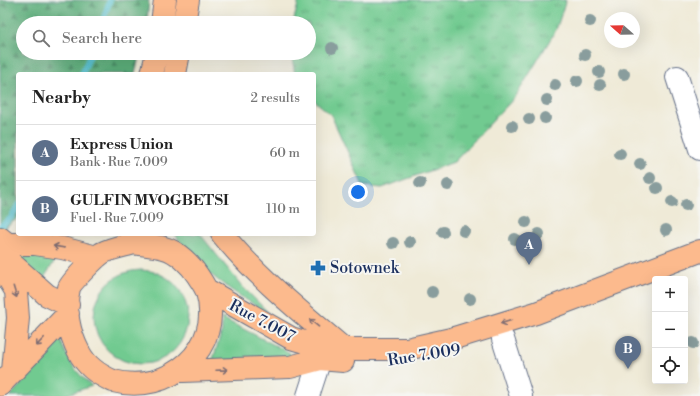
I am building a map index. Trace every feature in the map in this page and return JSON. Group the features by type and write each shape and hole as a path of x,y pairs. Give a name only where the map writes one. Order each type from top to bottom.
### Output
{"main road":[{"path":"163,16 166,0"},
{"path":"185,16 188,0"},
{"path":"152,72 155,60"},
{"path":"175,72 178,60"},
{"path":"3,244 27,236"},
{"path":"224,236 238,254 275,290 344,348"},
{"path":"3,244 35,244 62,248 103,248 134,243 164,241 191,264 207,290 210,310 209,331 201,350 184,372 161,383 145,386 118,396"},
{"path":"3,244 47,296 68,310"},
{"path":"3,244 7,276 16,292 18,318 6,378"},
{"path":"103,248 69,286 68,310 71,338 82,359 100,375 121,385 145,386"},
{"name":"Rue 7.009","path":"344,348 407,349 451,339 536,313 700,250"},
{"path":"670,276 700,265"},
{"name":"Rue 7.009","path":"184,372 290,367 320,359 347,362 385,362 454,352 503,339 652,283"},
{"name":"Rue 7.007","path":"207,290 291,338 318,346 344,348"},
{"path":"6,378 68,310"}],"street":[{"path":"677,77 700,149"},
{"path":"503,339 521,396"},
{"path":"308,396 320,359"}],"green space":[{"path":"0,0 149,0 148,16 16,16 16,60 138,60 135,72 16,72 16,220 0,232"},
{"path":"299,0 566,0 556,30 516,96 454,162 382,188 363,186 331,115 316,102 316,72 295,72 292,60 316,60 316,16 295,16"},
{"path":"176,236 202,236 241,285 269,313 217,280 194,259"},
{"path":"12,250 56,259 42,281"},
{"path":"141,270 159,274 174,284 184,299 188,317 184,335 174,350 159,360 141,364 123,360 108,350 98,335 94,317 98,299 108,284 123,274"},
{"path":"222,318 290,353 291,356 212,362 222,331"},
{"path":"58,334 71,363 92,386 62,396 10,396 24,381"}],"waterway":[{"path":"104,16 110,0"},
{"path":"83,72 88,60"},
{"path":"0,227 11,218 16,209"}],"place":[{"name":"Express Union","path":"529,265"},
{"name":"Sotownek","path":"318,268"},
{"name":"GULFIN MVOGBETSI","path":"628,369"}]}
